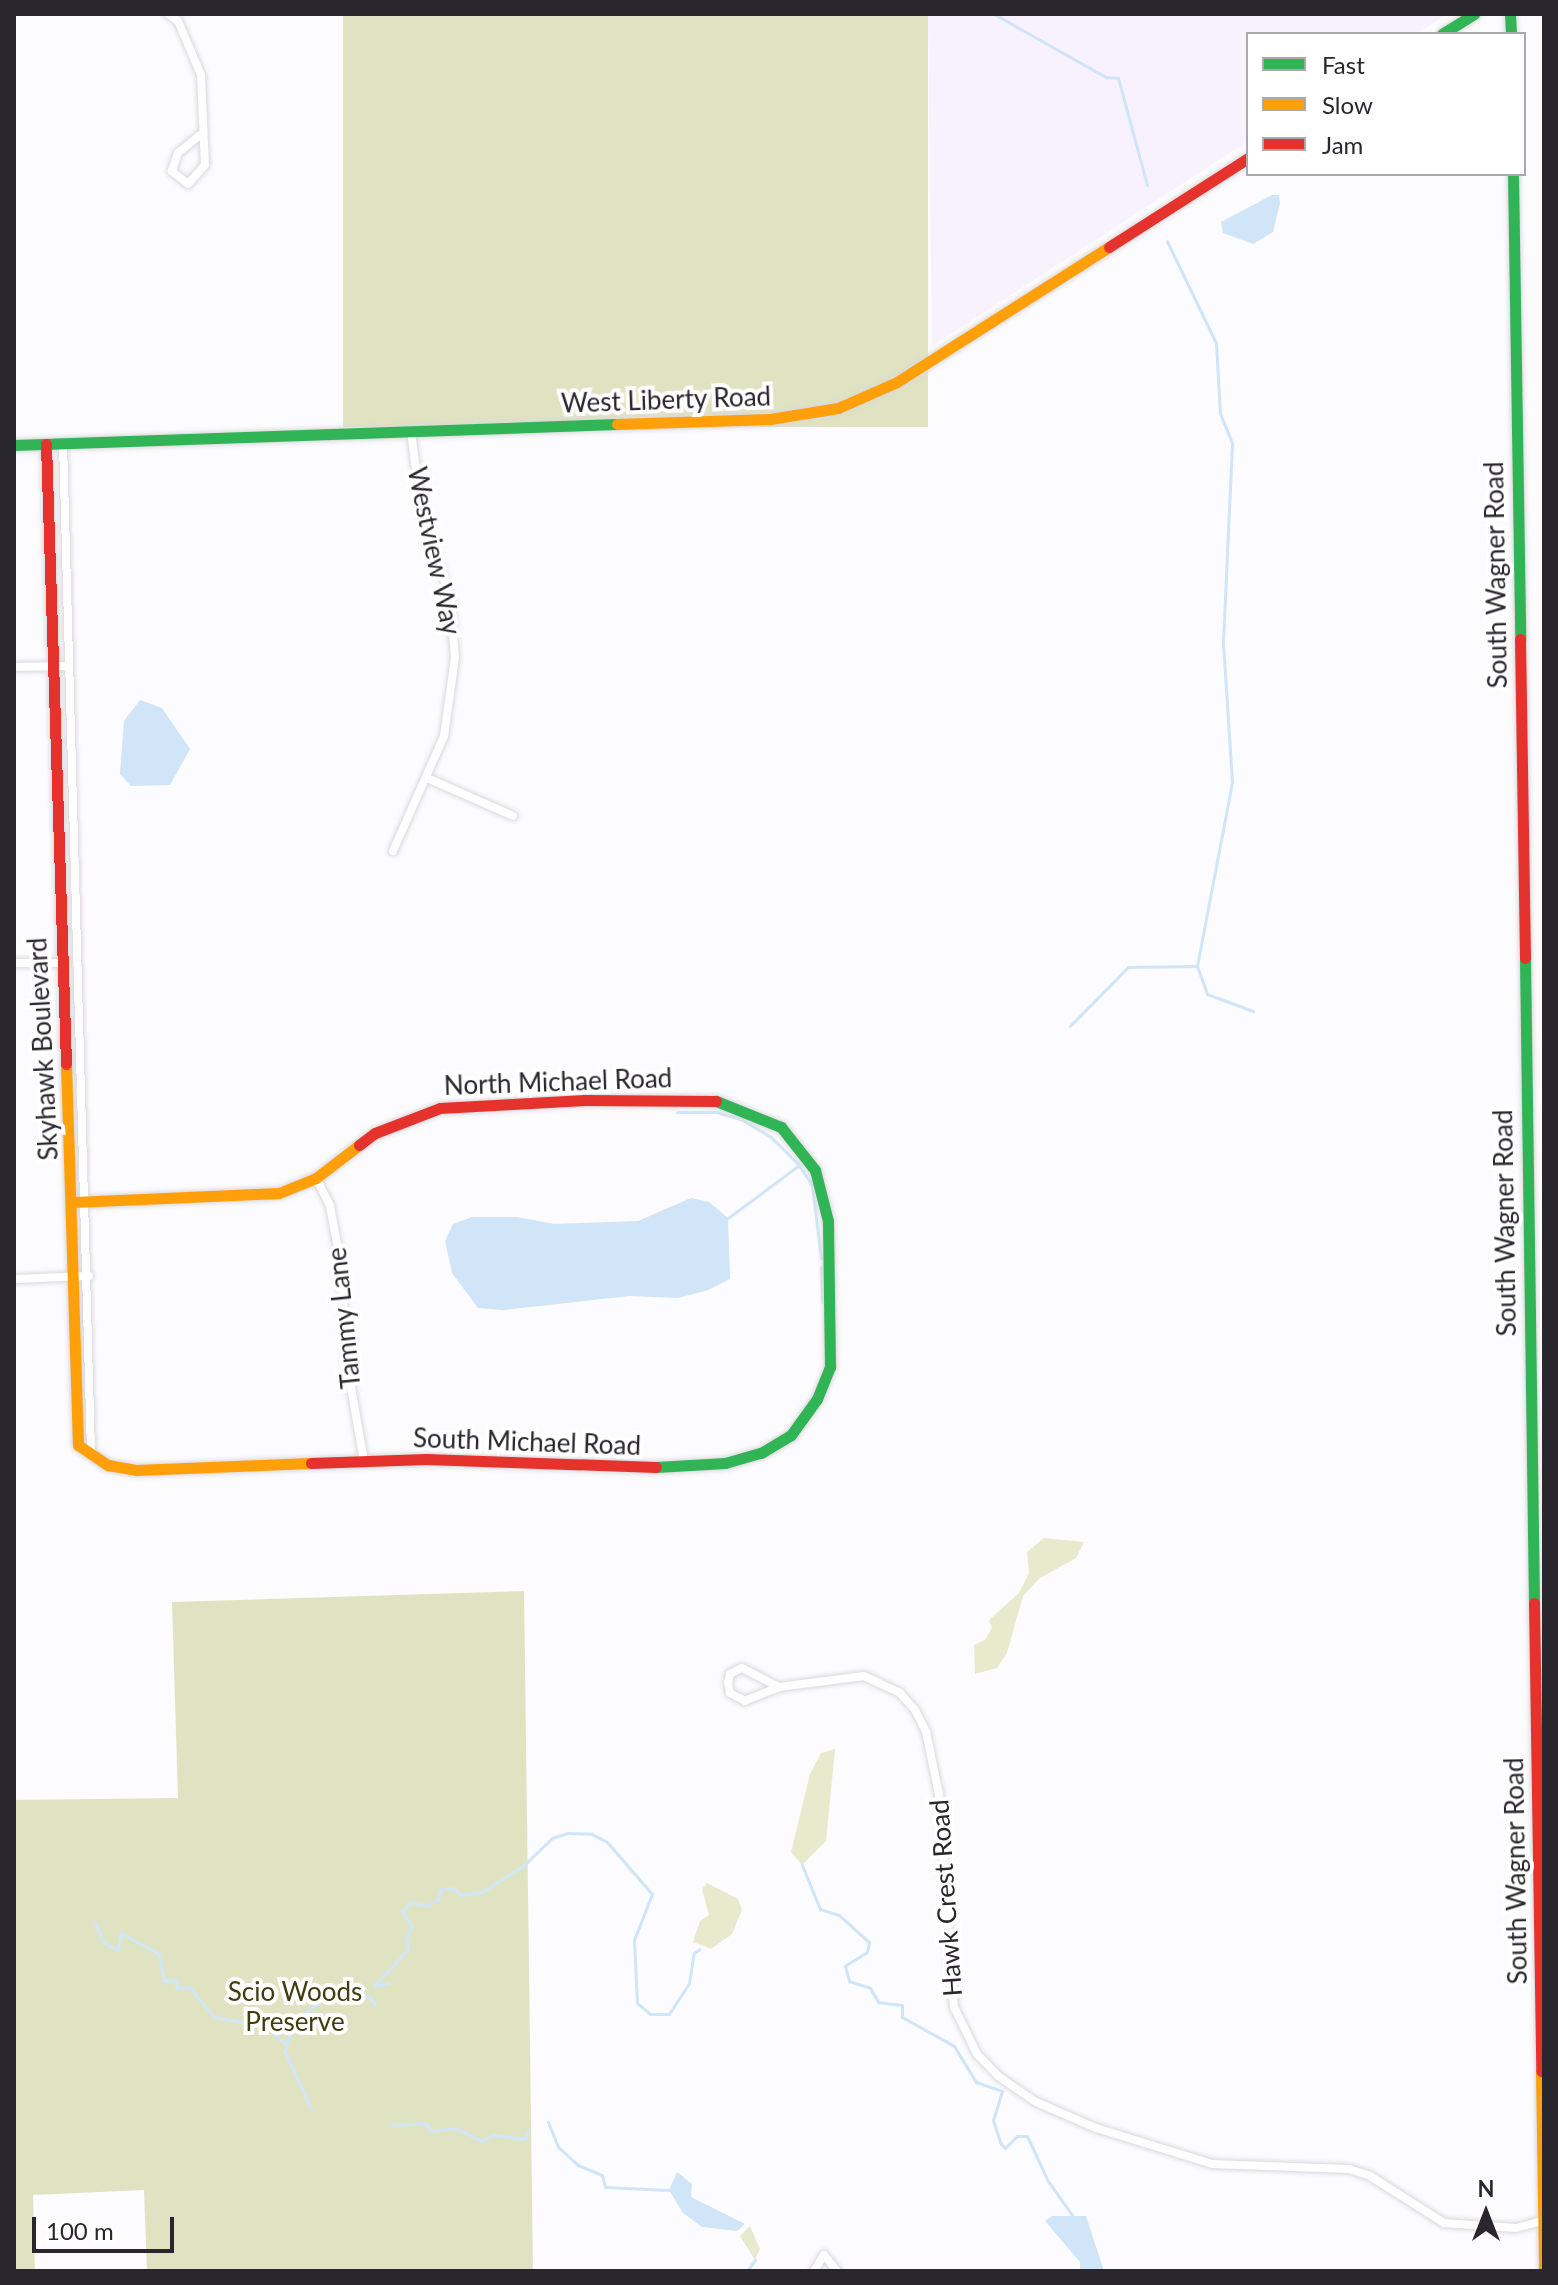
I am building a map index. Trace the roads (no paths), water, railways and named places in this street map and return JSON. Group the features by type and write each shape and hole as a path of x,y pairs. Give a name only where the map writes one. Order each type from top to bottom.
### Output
{"main road":[{"path":"1445,32 1474,14"},
{"name":"West Liberty Road","path":"14,445 770,419 860,400 1246,159"},
{"name":"South Wagner Road","path":"1513,176 1540,1736 1544,2271"},
{"name":"Skyhawk Boulevard","path":"46,444 59,963 74,1202 78,1445 91,1453"},
{"name":"North Michael Road","path":"74,1202 261,1195 316,1178 375,1133 440,1108 705,1099 745,1107 795,1140 819,1181 828,1221 832,1346"},
{"name":"South Michael Road","path":"91,1453 121,1469 154,1470 482,1458 623,1469 751,1457 779,1445 802,1425 828,1374 832,1346"}],"street":[{"path":"168,14 178,21 201,75 200,135 205,165 188,184 172,171 178,153 200,135"},
{"name":"Westview Way","path":"393,851 444,736 454,685 454,623 422,515 411,432"},
{"name":"Skyhawk Boulevard","path":"63,443 74,963 88,1202 91,1453"},
{"path":"14,667 67,666"},
{"path":"427,778 513,816"},
{"path":"14,963 74,963"},
{"name":"Tammy Lane","path":"316,1178 330,1206 341,1264 347,1364 364,1461"},
{"path":"14,1279 89,1276"},
{"name":"Hawk Crest Road","path":"779,1687 742,1668 730,1674 728,1683 730,1693 745,1701 779,1687 864,1676 899,1692 915,1710 926,1732 939,1794 954,2007 977,2054 998,2076 1036,2102 1096,2128 1212,2164 1349,2169 1370,2176 1444,2223 1516,2228 1543,2221"},
{"path":"814,2271 824,2255 829,2255 837,2271"}],"water":[{"path":"1272,195 1279,195 1280,203 1273,232 1253,244 1223,233 1221,222"},
{"path":"140,700 162,708 190,749 170,785 131,786 120,774 124,721"},
{"path":"691,1198 709,1202 728,1218 730,1279 708,1290 678,1298 629,1296 503,1310 478,1308 452,1273 445,1241 453,1224 472,1217 517,1217 554,1224 638,1221"},
{"path":"677,2172 692,2184 691,2197 745,2224 737,2231 702,2227 683,2213 669,2190"},
{"path":"1052,2216 1086,2216 1104,2271 1080,2271 1080,2262 1045,2221"}],"waterway":[{"path":"994,14 1106,77 1118,78 1147,185"},
{"path":"1070,1026 1128,967 1197,966 1232,782 1223,642 1232,443 1220,413 1216,343 1167,241"},
{"path":"1197,966 1207,994 1253,1011"},
{"path":"677,1112 716,1112 741,1119 771,1137 799,1165 812,1185 821,1258"},
{"path":"728,1218 799,1165"},
{"path":"821,1267 822,1302"},
{"path":"389,1983 374,1986 408,1949 406,1939 412,1926 402,1911 411,1902 427,1906 438,1899 441,1889 453,1888 461,1895 482,1892 523,1866 552,1838 567,1833 592,1834 607,1842 652,1894 634,1940 637,2003 650,2014 669,2014 689,1983 694,1953 700,1949"},
{"path":"802,1865 820,1909 839,1915 869,1942 867,1952 845,1966 849,1981 870,1988 878,2002 902,2005 902,2017 954,2046 976,2082 1002,2091 993,2120 1001,2144 1005,2148 1017,2136 1027,2136 1048,2181 1072,2215"},
{"path":"95,1922 103,1942 118,1950 121,1933 159,1954 164,1981 176,1980 176,1988 189,1987 214,2017 266,2026 284,2043"},
{"path":"311,2109 285,2052 292,2024 332,1992 355,1991 371,1998 375,2005"},
{"path":"548,2122 558,2147 578,2165 602,2175 605,2187 669,2190"},
{"path":"390,2125 425,2123 431,2131 455,2128 482,2141 493,2135 525,2139 528,2130"},
{"path":"747,2271 755,2260"}],"park label":[{"name":"Scio Woods Preserve","path":"295,2007"}]}
